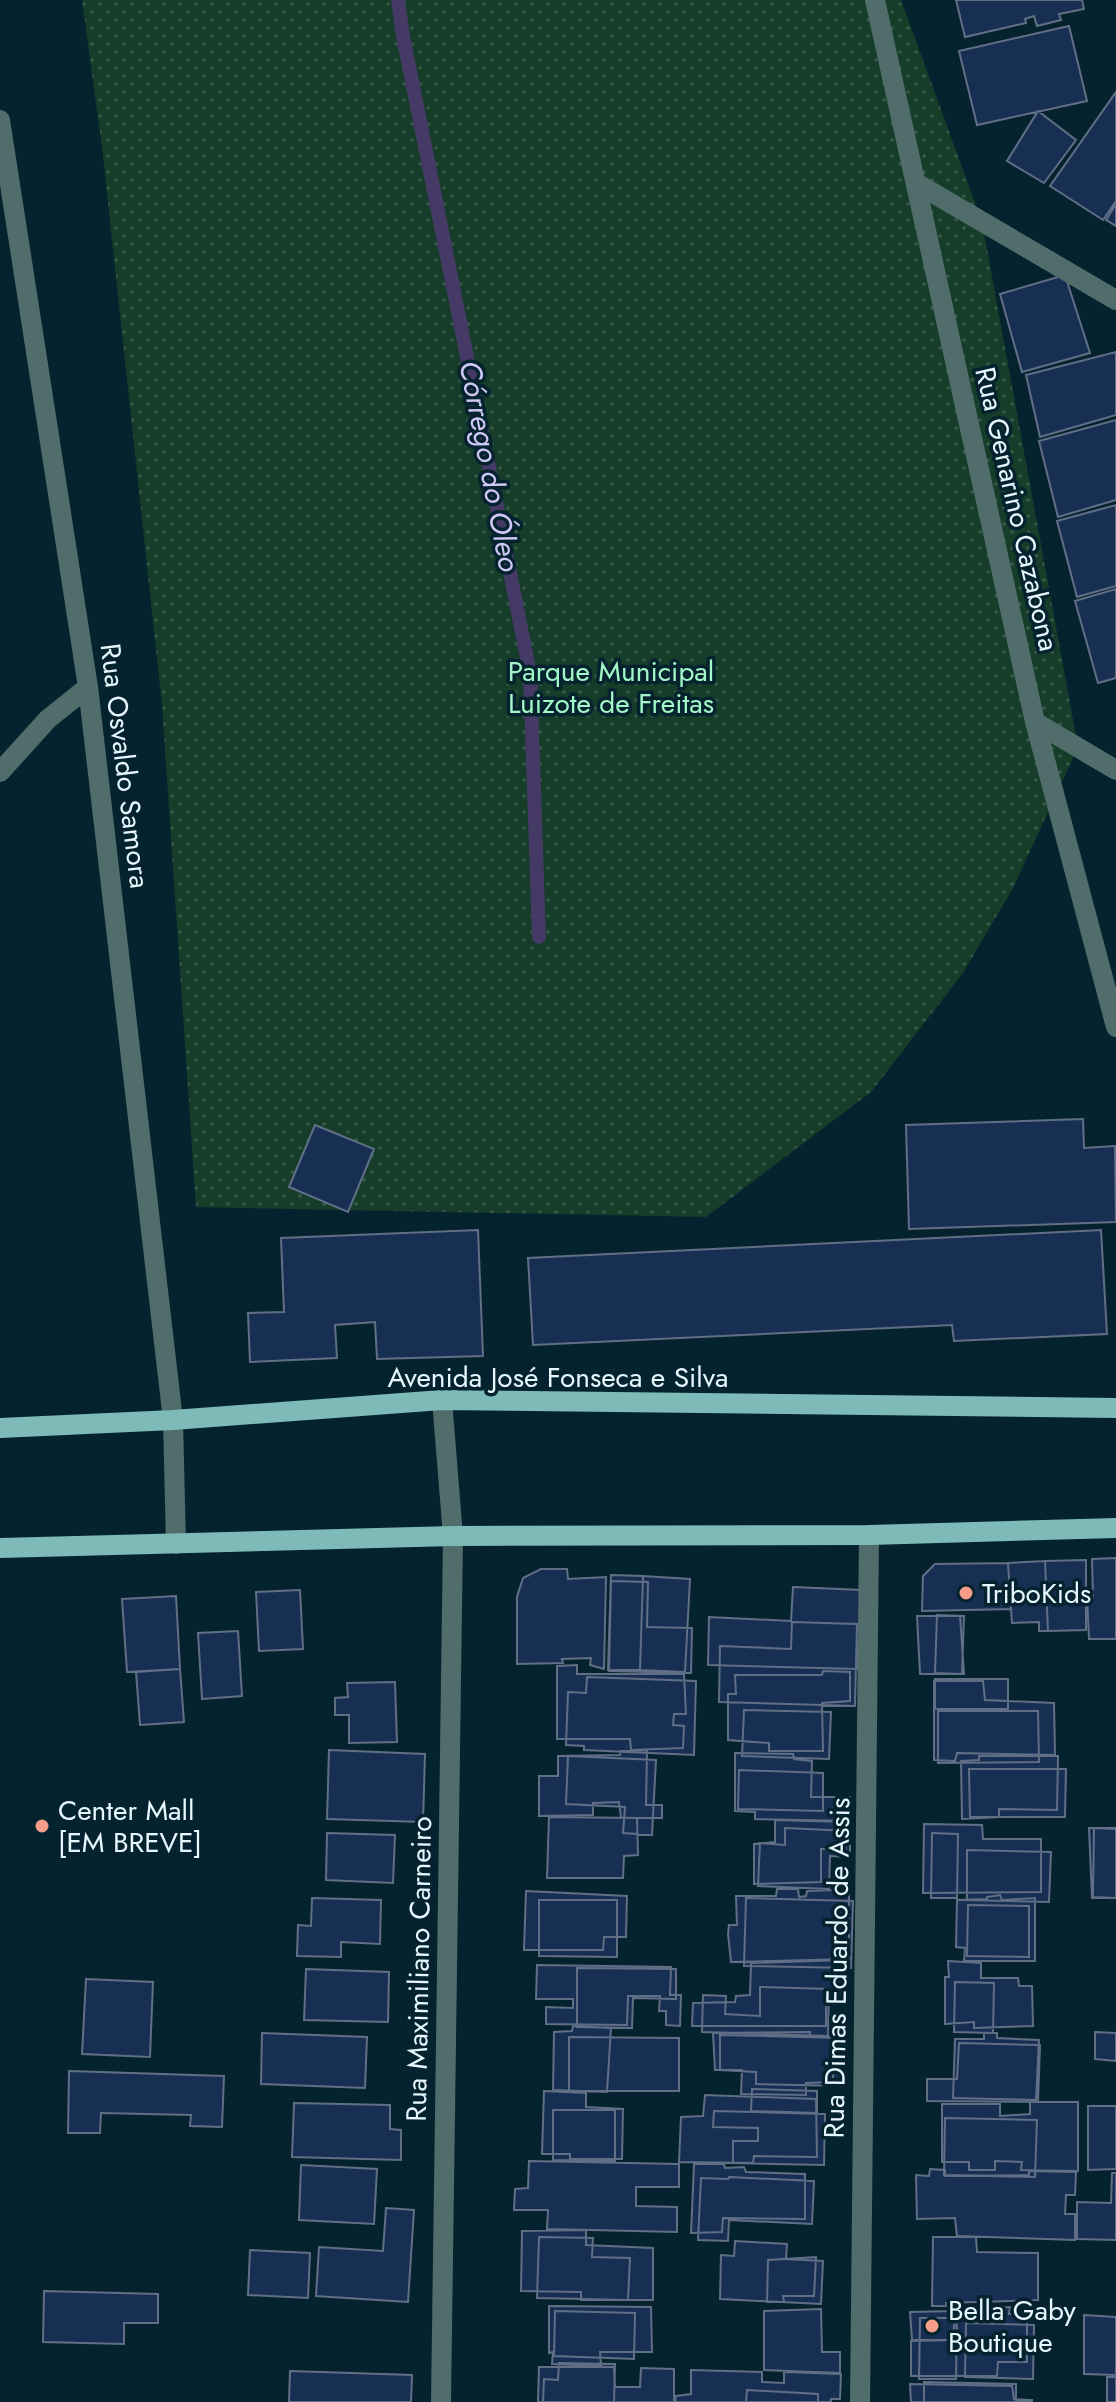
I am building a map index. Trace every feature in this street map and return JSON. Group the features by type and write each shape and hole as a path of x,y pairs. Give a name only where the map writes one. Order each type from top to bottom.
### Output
{"main road":[{"name":"Avenida José Fonseca e Silva","path":"0,1428 173,1420 442,1400 1116,1408"},
{"path":"0,1548 453,1536 869,1535 1116,1528"}],"street":[{"name":"Rua Genarino Cazabona","path":"875,0 1035,722 1116,1027"},
{"name":"Rua Osvaldo Samora","path":"0,120 3,176 32,320 88,687 173,1420 176,1544"},
{"path":"916,183 1116,300"},
{"path":"0,772 48,719 88,687"},
{"path":"1035,722 1116,770"},
{"name":"Rua Maximiliano Carneiro","path":"441,2402 453,1536 442,1400"},
{"name":"Rua Dimas Eduardo de Assis","path":"860,2402 869,1535"}],"green space":[{"name":"Parque Municipal Luizote de Freitas","path":"82,0 901,0 982,222 1078,747 1013,888 963,973 871,1092 706,1217 196,1207 162,705 102,147"}],"building":[{"path":"956,0 1082,0 1084,9 1059,14 1061,20 1037,26 1034,16 1025,19 1026,23 965,37"},
{"path":"1069,26 1087,101 977,125 959,51"},
{"path":"1116,92 1116,201 1103,220 1050,186"},
{"path":"1038,111 1076,140 1044,183 1007,161"},
{"path":"1116,204 1116,226 1106,220"},
{"path":"1065,275 1090,353 1022,372 1000,294"},
{"path":"1116,352 1116,415 1040,437 1026,375"},
{"path":"1116,420 1116,500 1058,517 1039,441"},
{"path":"1116,505 1116,586 1077,597 1057,521"},
{"path":"1116,589 1116,678 1098,683 1075,601"},
{"path":"1083,1119 1084,1148 1115,1146 1116,1222 909,1229 906,1125"},
{"path":"315,1125 374,1149 348,1212 289,1187"},
{"path":"478,1230 483,1356 377,1359 375,1322 335,1325 337,1358 250,1362 248,1313 284,1312 281,1238"},
{"path":"1101,1230 1107,1334 954,1341 952,1325 533,1345 528,1258"},
{"path":"1116,1558 1116,1639 1089,1639 1087,1598 1093,1599 1092,1559"},
{"path":"1086,1560 1086,1630 1048,1631 1045,1561"},
{"path":"1045,1561 1048,1631 1039,1631 1039,1622 1012,1623 1008,1563"},
{"name":"TriboKids","path":"1008,1563 1011,1609 922,1611 923,1576 935,1564"},
{"path":"541,1569 567,1569 568,1579 606,1577 604,1669 590,1665 591,1658 562,1659 563,1663 517,1664 517,1597 523,1578"},
{"path":"611,1575 643,1576 640,1670 608,1670"},
{"path":"643,1576 690,1579 685,1672 640,1670"},
{"path":"611,1581 648,1582 647,1627 692,1628 691,1673 609,1671"},
{"path":"793,1587 862,1590 857,1669 708,1665 709,1617 791,1621"},
{"path":"300,1590 303,1649 259,1651 256,1592"},
{"path":"176,1596 180,1669 127,1672 122,1599"},
{"path":"937,1615 964,1616 962,1674 935,1673"},
{"path":"917,1616 960,1616 964,1674 920,1674"},
{"path":"792,1622 857,1624 855,1706 719,1702 720,1646 791,1649"},
{"path":"238,1631 242,1696 202,1699 198,1633"},
{"path":"577,1665 577,1674 684,1674 686,1714 674,1714 673,1725 684,1726 683,1748 631,1750 630,1739 557,1739 557,1666"},
{"path":"180,1669 184,1722 140,1725 136,1672"},
{"path":"823,1671 850,1672 850,1701 822,1703 823,1751 769,1751 769,1743 728,1740 728,1694 736,1694 735,1675 822,1675"},
{"path":"587,1677 696,1681 694,1755 584,1750 584,1746 566,1745 568,1692 586,1693"},
{"path":"935,1679 1008,1679 1008,1709 935,1709"},
{"path":"934,1681 983,1681 985,1700 1054,1703 1055,1755 957,1753 955,1761 934,1760"},
{"path":"395,1682 397,1742 349,1743 349,1715 335,1715 335,1698 348,1697 347,1683"},
{"path":"744,1710 831,1712 829,1759 742,1756"},
{"path":"938,1711 1038,1711 1039,1762 938,1763"},
{"path":"329,1750 425,1754 423,1822 327,1819"},
{"path":"647,1750 646,1805 662,1805 662,1818 621,1818 619,1802 593,1803 593,1815 539,1816 539,1776 558,1776 558,1756 620,1755 621,1751"},
{"path":"735,1753 793,1754 794,1759 812,1761 811,1797 850,1797 849,1821 755,1819 755,1812 735,1811"},
{"path":"568,1756 656,1760 652,1835 623,1833 625,1807 566,1804"},
{"path":"979,1756 1058,1756 1057,1810 999,1809 999,1817 962,1819 961,1761 979,1760"},
{"path":"969,1769 1066,1769 1065,1817 970,1817"},
{"path":"739,1770 823,1773 823,1811 738,1809"},
{"path":"549,1817 637,1818 638,1855 624,1856 623,1878 547,1878"},
{"path":"775,1820 846,1822 846,1849 821,1849 821,1882 754,1884 754,1844 775,1842"},
{"path":"924,1824 982,1825 983,1839 1041,1839 1041,1892 923,1893"},
{"path":"785,1828 850,1831 850,1857 830,1856 829,1889 758,1886 760,1843 785,1845"},
{"path":"1089,1828 1116,1828 1116,1898 1092,1898"},
{"path":"1094,1828 1116,1829 1116,1898 1093,1897"},
{"path":"327,1833 395,1835 393,1883 326,1880"},
{"path":"932,1833 958,1834 957,1898 931,1898"},
{"path":"967,1850 1051,1852 1049,1902 967,1900"},
{"path":"777,1889 798,1889 799,1897 806,1896 807,1891 849,1893 849,1959 731,1962 728,1934 729,1925 737,1925 736,1896 776,1896"},
{"path":"526,1891 627,1896 626,1937 604,1937 603,1950 524,1950"},
{"path":"1000,1895 1002,1900 1035,1898 1035,1961 964,1961 965,1948 956,1947 957,1900 987,1899"},
{"path":"312,1898 381,1900 380,1944 341,1942 341,1957 297,1956 298,1925 311,1926"},
{"path":"746,1898 853,1901 851,1968 744,1966"},
{"path":"539,1900 617,1900 617,1957 539,1956"},
{"path":"968,1905 1029,1906 1029,1957 967,1956"},
{"path":"843,1960 844,2001 826,2001 826,2026 692,2026 693,2003 735,2002 736,1996 750,1995 751,1963"},
{"path":"948,1961 981,1963 981,1978 1018,1978 1019,1986 1032,1986 1033,2026 974,2028 974,2022 945,2024"},
{"path":"537,1965 671,1967 670,1995 681,1995 680,2026 666,2025 666,2011 659,2011 660,1996 628,1996 627,2025 546,2024 546,2007 573,2008 573,1999 536,1999"},
{"path":"577,1968 676,1969 676,1999 633,1998 632,2028 577,2027"},
{"path":"306,1969 389,1972 388,2022 304,2020"},
{"path":"86,1979 153,1982 150,2057 82,2054"},
{"path":"955,1982 994,1983 993,2033 954,2032"},
{"path":"760,1987 829,1989 828,2036 702,2032 703,1995 726,1996 725,2014 760,2016"},
{"path":"573,2026 611,2028 607,2092 553,2090 554,2032 572,2031"},
{"path":"810,2032 810,2036 833,2037 833,2082 806,2083 806,2095 741,2094 742,2070 715,2070 713,2033"},
{"path":"1095,2032 1116,2033 1116,2061 1095,2059"},
{"path":"262,2033 367,2037 365,2088 261,2084"},
{"path":"984,2033 997,2033 997,2038 1039,2040 1036,2100 953,2098 955,2039 984,2039"},
{"path":"720,2035 843,2038 842,2086 756,2084 756,2072 720,2070"},
{"path":"569,2037 679,2038 679,2091 569,2091"},
{"path":"959,2043 1040,2045 1038,2102 927,2101 927,2079 957,2079"},
{"path":"69,2071 224,2076 222,2127 190,2126 191,2115 101,2113 100,2133 68,2133"},
{"path":"752,2089 817,2091 817,2113 751,2111"},
{"path":"544,2091 586,2093 586,2107 623,2109 622,2159 570,2159 570,2154 542,2154"},
{"path":"705,2095 816,2099 817,2157 754,2156 753,2163 679,2162 681,2117 703,2116"},
{"path":"1030,2102 1078,2102 1078,2171 1021,2170 1022,2162 995,2161 995,2170 969,2170 969,2162 942,2162 942,2104 1000,2104 1000,2116 1030,2114"},
{"path":"294,2103 390,2105 390,2129 401,2130 401,2160 292,2157"},
{"path":"1088,2106 1116,2106 1116,2169 1088,2170"},
{"path":"553,2110 615,2110 615,2161 553,2160"},
{"path":"714,2111 825,2114 824,2165 733,2163 733,2141 758,2141 758,2128 713,2127"},
{"path":"945,2118 1037,2120 1035,2177 944,2175"},
{"path":"529,2161 679,2164 679,2187 636,2187 636,2206 677,2207 677,2232 547,2229 548,2210 514,2210 515,2189 528,2188"},
{"path":"694,2164 744,2167 746,2172 805,2174 805,2219 723,2218 722,2232 691,2233"},
{"path":"301,2165 377,2169 374,2224 299,2220"},
{"path":"930,2169 945,2170 945,2176 1029,2175 1029,2171 1076,2172 1075,2195 1066,2195 1065,2214 1075,2214 1075,2240 957,2236 955,2218 917,2219 916,2175 929,2176"},
{"path":"1112,2173 1116,2173 1116,2240 1077,2239 1077,2202 1111,2203"},
{"path":"701,2178 814,2181 812,2224 729,2220 728,2241 698,2240"},
{"path":"386,2208 414,2210 408,2302 316,2296 319,2247 383,2251"},
{"path":"586,2230 586,2245 653,2248 653,2300 581,2300 581,2292 521,2291 522,2231"},
{"path":"539,2237 593,2238 592,2257 630,2258 628,2300 537,2298"},
{"path":"933,2237 976,2237 977,2252 1038,2253 1038,2300 932,2306"},
{"path":"735,2241 787,2244 786,2259 823,2261 821,2304 720,2299 721,2255 734,2256"},
{"path":"250,2250 310,2253 308,2298 248,2295"},
{"path":"816,2257 814,2296 783,2296 784,2302 767,2302 768,2260"},
{"path":"44,2291 158,2294 158,2323 124,2323 124,2344 43,2342"},
{"path":"549,2306 651,2307 652,2352 600,2352 601,2366 552,2364 553,2352 549,2353"},
{"path":"1010,2307 1009,2314 1027,2314 1027,2362 998,2362 997,2376 911,2376 911,2341 954,2340 955,2311"},
{"path":"821,2309 822,2352 840,2352 840,2373 764,2370 764,2311"},
{"path":"555,2311 635,2313 634,2359 554,2356"},
{"name":"Bella Gaby Boutique","path":"955,2311 953,2340 912,2340 910,2312"},
{"path":"1084,2315 1116,2317 1116,2375 1084,2374"},
{"path":"920,2318 957,2318 956,2379 919,2379"},
{"path":"966,2323 1034,2325 1033,2379 965,2377"},
{"path":"559,2363 615,2364 614,2402 543,2402 544,2379 558,2380"},
{"path":"539,2367 614,2367 615,2387 640,2387 641,2368 674,2369 674,2402 538,2402"},
{"path":"691,2370 762,2372 762,2382 784,2383 784,2372 841,2374 840,2399 831,2399 831,2402 676,2402 675,2396 691,2394"},
{"path":"290,2371 412,2375 411,2402 289,2402"},
{"path":"1107,2377 1116,2377 1116,2402 1107,2402"},
{"path":"924,2382 1016,2384 1016,2400 1032,2402 924,2402"},
{"path":"910,2384 1012,2386 1014,2399 1028,2402 911,2402"},
{"path":"747,2390 818,2394 818,2402 746,2402"}],"waterway":[{"name":"Córrego do Óleo","path":"398,0 530,673 539,937"}],"place":[{"name":"TriboKids","path":"966,1593"},
{"name":"Center Mall [EM BREVE]","path":"42,1826"},
{"name":"Bella Gaby Boutique","path":"932,2326"}]}
